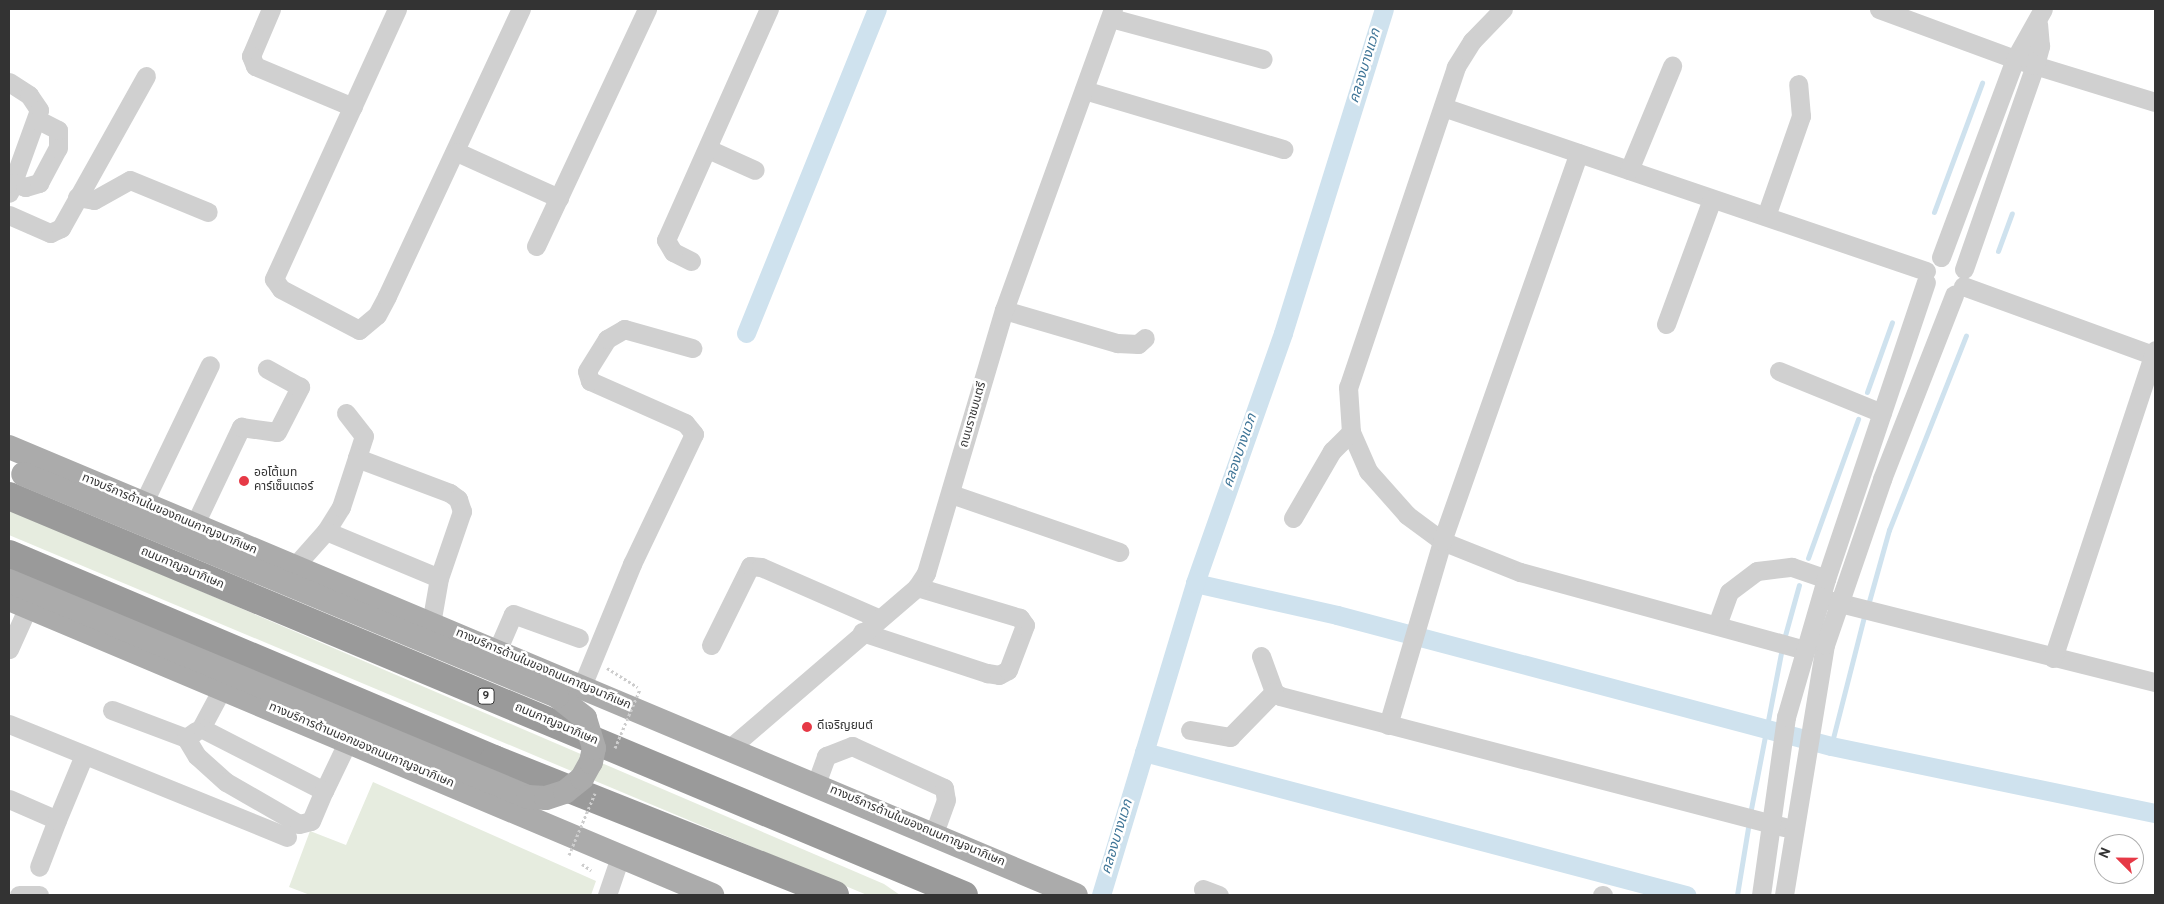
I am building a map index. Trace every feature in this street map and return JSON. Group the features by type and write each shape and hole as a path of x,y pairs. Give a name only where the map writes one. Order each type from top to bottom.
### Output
{"highway":[{"name":"ถนนกาญจนาภิเษก","path":"9,496 964,895"},
{"path":"9,554 494,759 835,895"}],"main road":[{"name":"ทางบริการด้านในของถนนกาญจนาภิเษก","path":"9,447 194,526 934,833 1076,895"},
{"path":"9,581 528,797 546,798 565,792 582,778 591,762 594,748 586,718 557,696 16,471"},
{"name":"ทางบริการด้านนอกของถนนกาญจนาภิเษก","path":"18,603 223,687 348,742 712,895"}],"street":[{"path":"271,9 251,56 255,66 353,108"},
{"path":"397,9 274,279 281,289 350,328 359,330 376,315 457,152 520,9"},
{"path":"536,246 647,9"},
{"path":"691,262 673,252 666,240 769,9"},
{"path":"1504,9 1472,41 1443,107 1348,386 1351,432 1368,471 1407,515 1442,541 1520,572 1805,650"},
{"path":"1879,9 2035,66 2155,102"},
{"path":"1112,13 1263,59"},
{"name":"ถนนราชมนตรี","path":"730,748 878,618 917,587 926,573 951,494 1004,310 1112,13"},
{"path":"1761,894 1756,819 1780,758 1786,717 1826,579 1926,276 1941,257 2016,59 2040,16"},
{"path":"1784,894 1809,729 1839,603 1960,283 2035,66 2040,46 2040,16"},
{"path":"1629,170 1672,66"},
{"path":"9,215 54,233 77,197 146,76"},
{"path":"9,82 35,101 38,120 11,188 39,183 58,148 58,130 38,120"},
{"path":"1766,216 1801,116 1798,84"},
{"path":"1084,90 1283,149"},
{"path":"1443,107 1766,216 1926,276 1937,295 1960,283 2155,354 2053,658"},
{"path":"708,149 755,170"},
{"path":"457,152 559,198"},
{"path":"1388,725 1442,541 1579,153"},
{"path":"77,197 94,200 130,180 208,212"},
{"path":"1666,324 1712,199"},
{"path":"1941,257 1950,257 1960,283"},
{"path":"1004,310 1117,343 1138,344 1145,338"},
{"path":"582,686 632,564 694,434 685,423 590,381 588,372 607,339 624,329 692,348"},
{"path":"143,504 210,365"},
{"path":"194,526 241,427 277,432 300,387 267,368"},
{"path":"1779,372 1882,413"},
{"path":"294,567 326,531 341,506 358,458 364,436 346,413"},
{"path":"1293,518 1318,473 1351,432"},
{"path":"358,458 458,499 459,528 439,578 431,624"},
{"path":"951,494 1119,552"},
{"path":"326,531 439,578"},
{"path":"711,645 750,566 761,567 878,618"},
{"path":"1717,625 1729,592 1757,571 1792,567 1826,579"},
{"path":"862,632 987,673 999,675 1008,670 1025,625 1020,618 917,587"},
{"path":"1820,598 2053,658 2155,682"},
{"path":"9,649 18,603"},
{"path":"496,651 513,614 579,638"},
{"path":"1261,656 1274,692"},
{"path":"193,733 223,687"},
{"path":"1274,692 1388,725 1794,830"},
{"path":"1190,730 1230,736 1274,692"},
{"path":"112,710 193,733 324,791"},
{"path":"9,724 287,837"},
{"path":"193,733 212,769 299,824 310,821 348,742"},
{"path":"816,784 826,756 852,746 944,788 946,800 934,833"},
{"path":"39,867 84,756"},
{"path":"198,800 212,769"},
{"path":"9,799 57,820"},
{"path":"607,895 620,857"},
{"path":"19,895 39,895"}],"path":[{"path":"607,668 640,689"}],"shaded area":[{"path":"9,509 884,884 900,895 867,895 9,535"},
{"path":"373,782 596,881 591,895 310,895 289,887 310,831 346,845"}],"waterway":[{"path":"746,333 877,9"},
{"name":"คลองบางแวก","path":"1101,895 1195,583 1283,333 1384,9"},
{"path":"1934,212 1982,83"},
{"path":"1998,251 2012,213"},
{"path":"1867,392 1892,322"},
{"path":"1868,605 1889,530 1966,336"},
{"path":"1808,558 1858,419"},
{"path":"1195,583 1337,615 1831,746 2155,813"},
{"path":"1784,639 1799,585"},
{"path":"1831,746 1865,613"},
{"path":"1750,814 1782,648"},
{"path":"1144,752 1686,895"},
{"path":"1737,895 1749,822"}],"place":[{"name":"ออโต้เมท คาร์เซ็นเตอร์","path":"244,481"},
{"name":"ดีเจริญยนต์","path":"807,727"}]}
